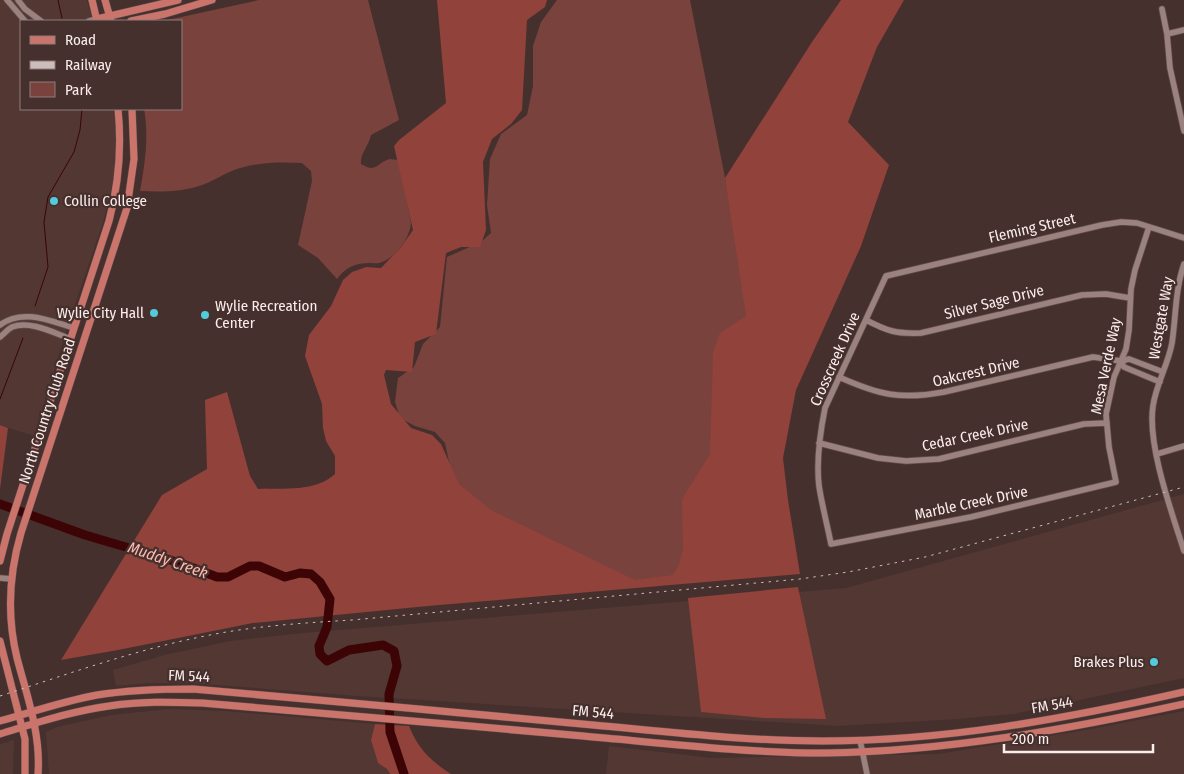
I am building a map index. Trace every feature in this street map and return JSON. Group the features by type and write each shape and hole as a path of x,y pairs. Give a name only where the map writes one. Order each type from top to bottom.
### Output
{"main road":[{"path":"92,0 94,20"},
{"path":"105,0 110,19 178,0"},
{"path":"136,20 165,14 212,0"},
{"name":"North Country Club Road","path":"0,561 20,492 109,221 115,196 121,152 118,110"},
{"name":"North Country Club Road","path":"38,774 32,712 13,638 11,618 12,579 21,534 120,231 128,200 134,158 132,110"},
{"path":"115,196 128,200"},
{"path":"74,328 84,340"},
{"path":"70,339 84,340"},
{"path":"0,641 22,728 26,754 25,774"},
{"name":"FM 544","path":"0,721 74,700 126,691 170,689 237,693 734,738 824,741 955,734 1062,718 1184,692"},
{"path":"236,706 237,693"},
{"name":"FM 544","path":"0,734 83,711 110,706 147,702 202,703 747,750 825,752 956,745 1065,729 1184,704"},
{"path":"1062,718 1065,729"},
{"path":"602,738 604,726"}],"street":[{"path":"6,0 24,20"},
{"path":"18,0 25,9 40,20"},
{"path":"1162,8 1167,34 1170,68 1181,99 1184,131"},
{"path":"1167,34 1184,30"},
{"name":"Fleming Street","path":"886,276 1121,222 1137,223 1184,238"},
{"name":"Mesa Verde Way","path":"1116,482 1109,447 1106,414 1114,377 1126,349 1129,330 1130,298 1135,270 1149,227"},
{"name":"Westgate Way","path":"1184,264 1178,281 1172,344 1155,394 1152,421 1157,454 1184,551"},
{"name":"Crosscreek Drive","path":"830,544 819,484 819,443 825,408 886,276"},
{"name":"Silver Sage Drive","path":"866,320 887,331 904,334 921,333 1082,295 1106,294 1130,298"},
{"path":"0,325 16,316 28,316 74,328"},
{"path":"0,337 10,328 21,324 31,325 70,339"},
{"name":"Oakcrest Drive","path":"839,377 866,390 904,397 922,396 1094,357 1121,361 1129,359 1163,372"},
{"name":"Oakcrest Drive","path":"1121,361 1124,367 1160,382"},
{"name":"Cedar Creek Drive","path":"819,443 878,458 906,461 939,459 1084,424 1107,423"},
{"path":"1157,454 1184,446"},
{"name":"Marble Creek Drive","path":"830,544 971,517 1116,482"},
{"path":"0,578 12,579"},
{"path":"860,740 867,774"}],"shaded area":[{"name":"Collin College","path":"0,0 87,0 93,20 20,20 20,110 113,110 116,127 114,178 103,223 69,322 34,436 0,425"},
{"path":"437,0 547,0 545,7 527,20 522,110 511,124 492,139 483,162 486,230 480,247 461,247 446,253 436,334 415,342 412,372 386,370 384,375 391,404 411,428 432,435 441,444 459,484 491,510 635,580 673,575 679,565 683,549 682,499 710,454 713,353 720,333 746,316 725,178 841,0 904,0 877,47 848,122 889,165 861,246 796,390 783,458 800,574 253,623 61,660 162,495 207,469 205,400 227,392 250,476 258,489 299,488 318,484 335,474 335,456 326,441 323,428 322,404 305,356 309,335 331,306 343,280 352,272 366,267 381,268 401,247 413,230 394,146 446,103"},
{"path":"0,425 8,428 0,489"},
{"path":"1184,494 1184,678 1014,714 838,726 357,696 191,683 149,683 116,686 113,670 164,655 230,641 303,633 846,588"},
{"path":"798,587 826,719 764,718 701,712 688,598"},
{"path":"169,709 224,711 375,724 371,740 378,763 387,769 390,774 49,774 46,732 57,727 111,715"},
{"path":"1184,711 1184,774 606,774 609,746 712,758 938,754 1086,730"},
{"path":"375,724 409,726 426,754 451,774 390,774 387,769 378,763 371,740"},
{"path":"14,740 13,774 0,774 0,744"}],"green space":[{"path":"259,0 368,0 399,120 371,135 362,156 361,164 374,168 386,160 399,160 411,223 405,241 392,256 381,263 351,266 337,279 318,258 298,245 312,181 311,171 302,163 288,162 251,165 238,168 207,183 187,189 140,191 146,150 144,110 182,110 182,20 168,20"},
{"path":"557,0 690,0 757,340 730,575 442,597 453,480 445,443 435,432 415,426 400,418 395,402 398,378 414,367 423,344 440,327 447,257 481,242 491,233 487,205 490,159 501,134 527,115 533,86 533,46 541,22"}],"waterway":[{"path":"58,0 62,18"},
{"path":"35,306 48,267 44,222 48,197 74,152 80,130 82,110"},
{"path":"0,399 23,338"},
{"name":"Muddy Creek","path":"0,504 85,535 180,563 217,577 228,577 250,566 259,566 285,577 300,573 311,574 320,582 330,599 327,627 319,646 320,654 327,661 349,650 383,645 394,651 397,666 389,694 390,732 404,774"}],"railway":[{"path":"0,696 153,648 241,630 278,625 352,620 800,579 848,572 925,557 1184,487"}],"place":[{"name":"Collin College","path":"54,201"},
{"name":"Wylie City Hall","path":"154,313"},
{"name":"Wylie Recreation Center","path":"205,315"},
{"name":"Brakes Plus","path":"1154,662"}]}
